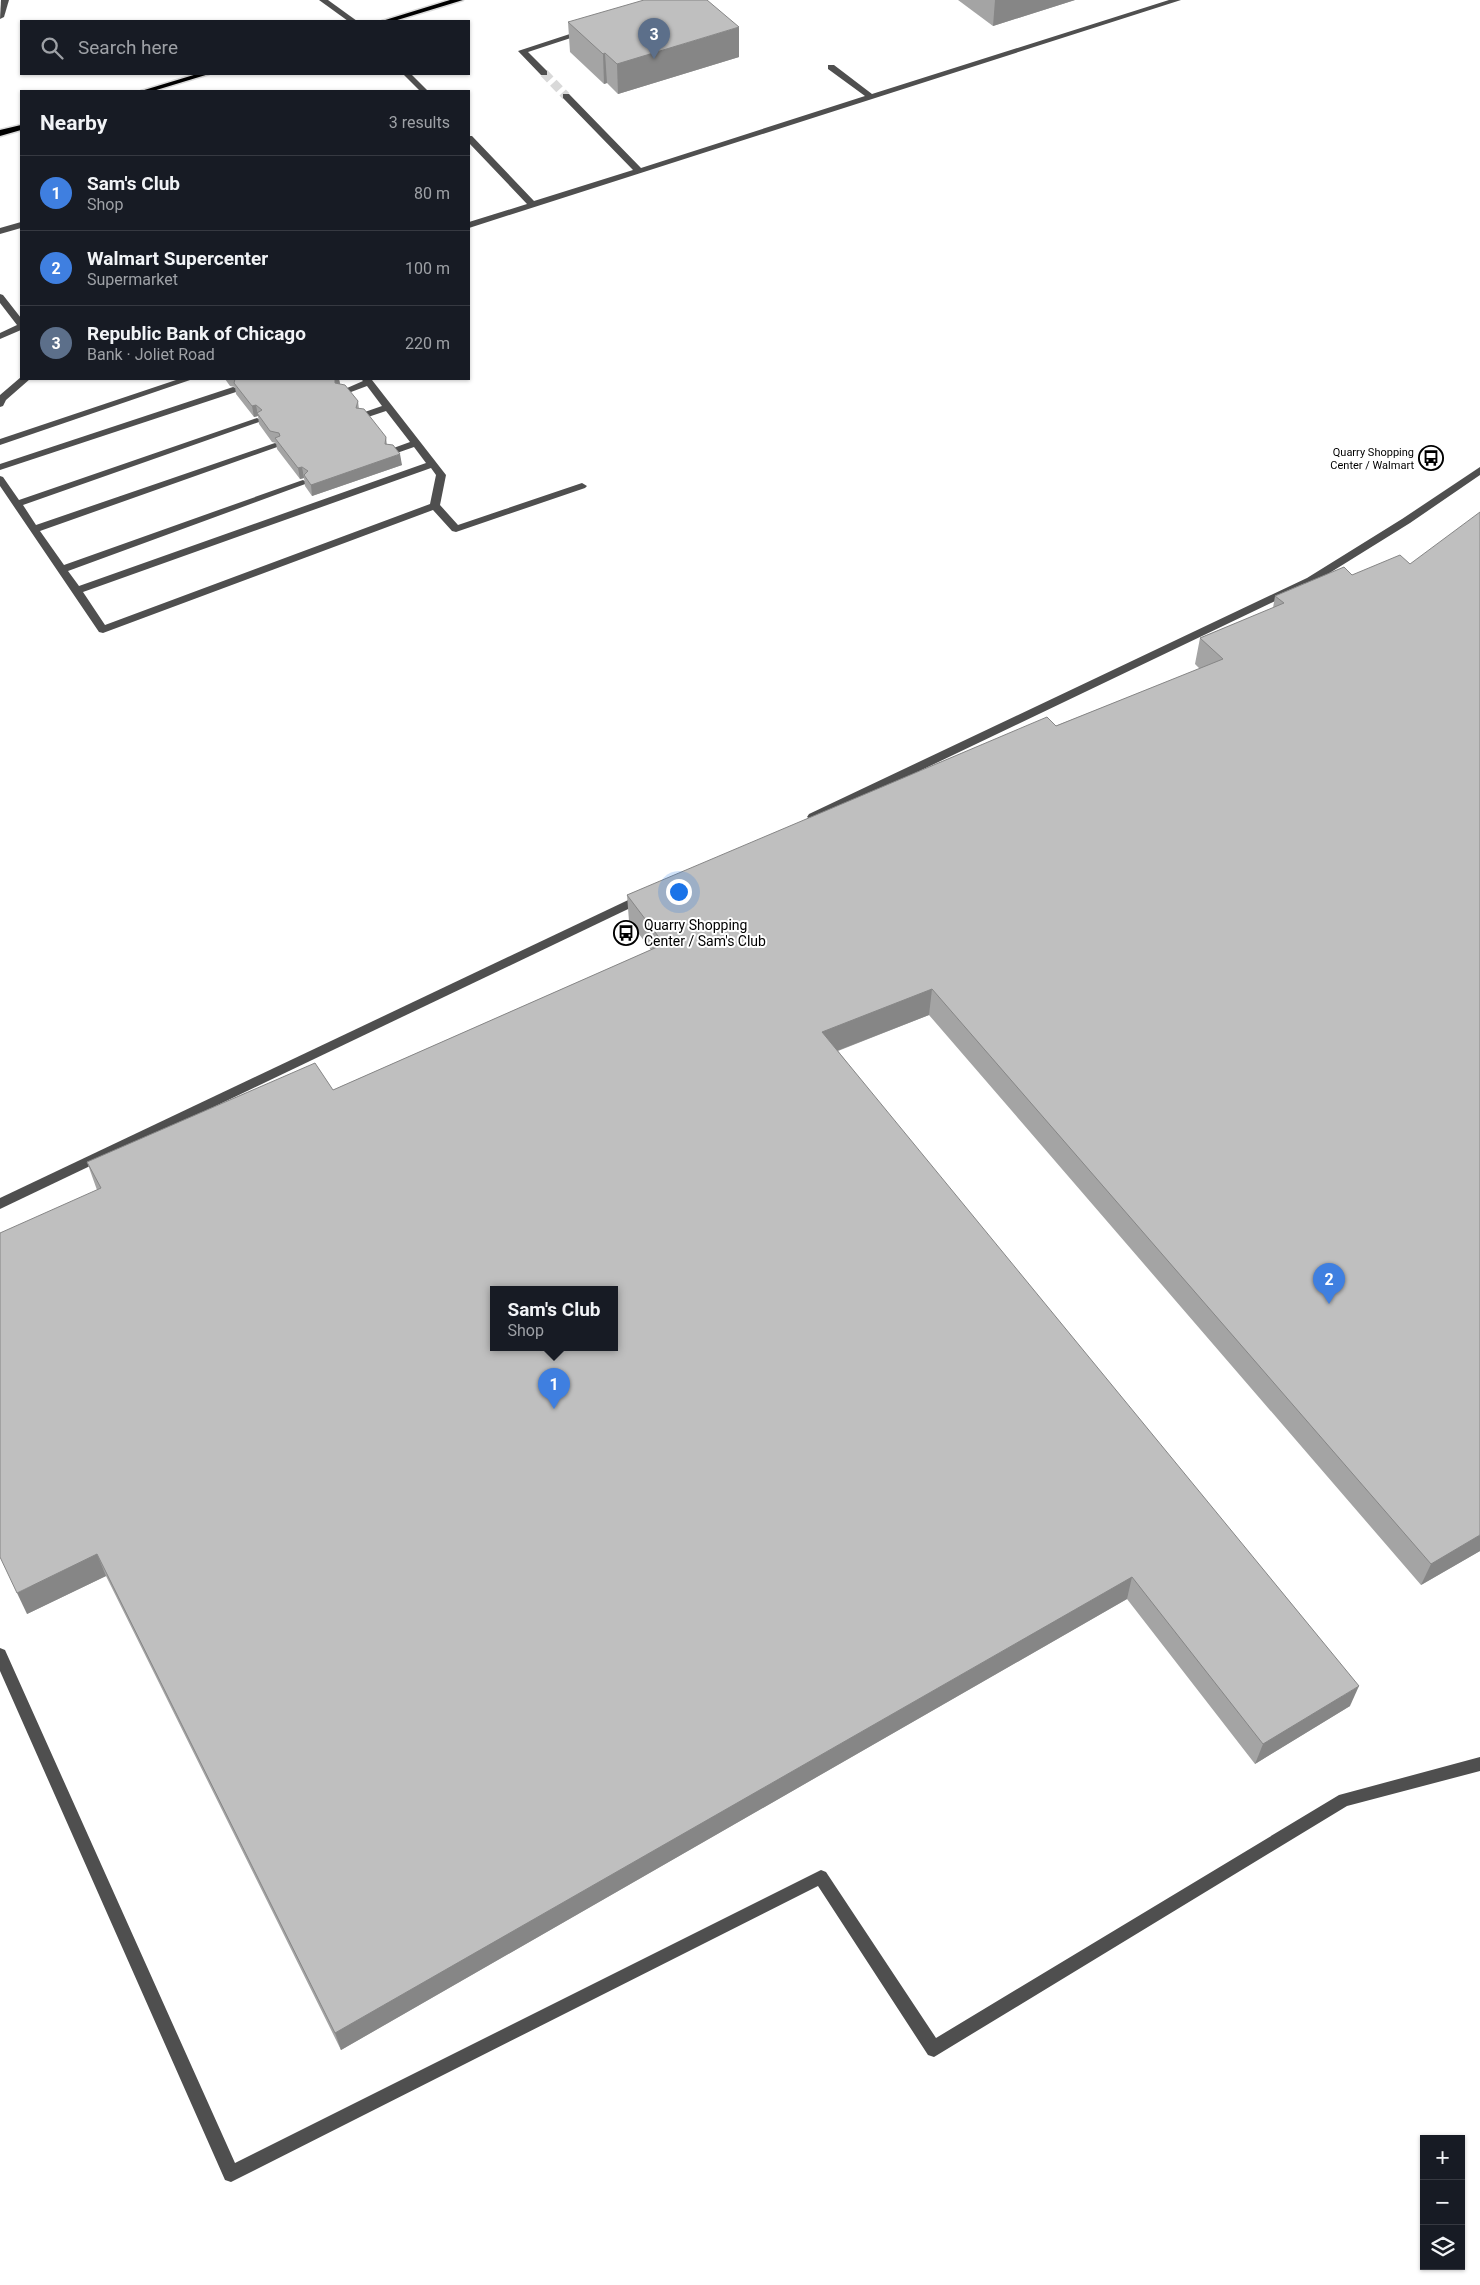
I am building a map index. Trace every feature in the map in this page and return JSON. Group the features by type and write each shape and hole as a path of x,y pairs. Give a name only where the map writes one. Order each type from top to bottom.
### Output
{"main road":[{"path":"389,20 459,0"},
{"path":"149,90 201,75"},
{"path":"0,133 20,127"}],"street":[{"path":"0,17 5,0"},
{"path":"324,0 352,20"},
{"path":"470,225 1177,0"},
{"path":"544,73 522,51 597,28"},
{"path":"831,67 871,97"},
{"path":"408,75 423,90"},
{"path":"566,96 638,170"},
{"path":"470,139 532,204"},
{"path":"0,231 20,225"},
{"path":"0,297 20,325"},
{"path":"0,336 20,326"},
{"path":"0,404 1,399 24,380"},
{"path":"343,392 367,381 388,407 441,475 435,506"},
{"path":"0,442 170,382"},
{"path":"0,467 233,390"},
{"path":"362,416 388,407"},
{"path":"17,504 257,421"},
{"path":"391,452 417,443"},
{"path":"34,529 275,446"},
{"path":"76,592 433,464"},
{"path":"801,823 1311,580 1406,521 1480,470"},
{"path":"0,479 76,592 104,630 435,506"},
{"path":"62,570 303,483"},
{"path":"435,506 456,529 582,486"},
{"path":"0,1204 652,893"},
{"path":"0,1655 232,2174 821,1877 934,2049 1344,1800 1480,1764"}],"building":[{"path":"644,0 707,0 739,27 617,64 605,53 603,54 568,22"},
{"path":"235,380 335,380 335,383 345,385 358,401 356,408 364,409 386,437 385,444 393,445 400,454 311,485 304,475 308,471 302,467 298,468 275,438 280,436 279,433 270,431 257,413 262,410 256,405 252,406 234,383"},
{"path":"1480,512 1480,1535 1431,1564 932,989 822,1032 1359,1686 1263,1744 1132,1577 335,2033 97,1554 17,1593 0,1557 0,1233 101,1188 87,1162 315,1063 333,1090 664,944 627,895 1047,717 1056,726 1223,659 1200,638 1284,603 1275,596 1344,567 1352,575 1400,555 1410,564"}],"tunnel":[{"path":"544,73 566,96"}],"place":[{"name":"Republic Bank of Chicago","path":"654,59"},
{"name":"Quarry Shopping Center / Walmart","path":"1431,458"},
{"name":"Quarry Shopping Center / Sam's Club","path":"626,933"},
{"name":"Walmart Supercenter","path":"1329,1304"},
{"name":"Sam's Club","path":"554,1409"}]}
